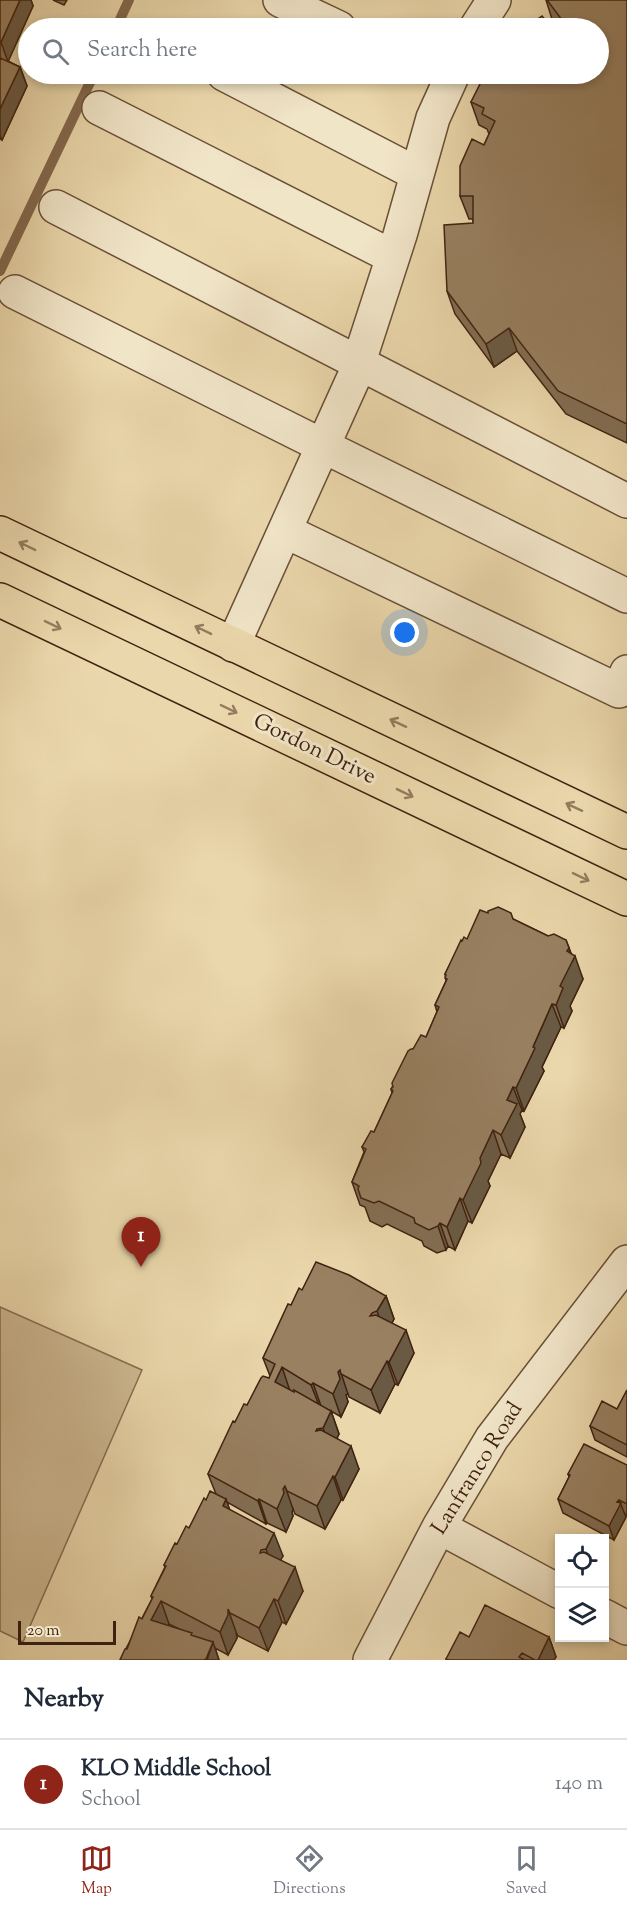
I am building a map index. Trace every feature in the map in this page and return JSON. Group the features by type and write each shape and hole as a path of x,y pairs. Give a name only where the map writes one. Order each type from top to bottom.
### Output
{"main road":[{"path":"0,533 627,832"},
{"name":"Gordon Drive","path":"0,600 627,899"}],"street":[{"path":"280,0 318,18"},
{"path":"482,18 494,0"},
{"path":"243,84 417,174"},
{"path":"234,645 359,363 393,257 443,84"},
{"path":"99,108 393,257"},
{"path":"56,207 627,501"},
{"path":"15,292 627,596"},
{"path":"285,531 619,690 627,672"},
{"name":"Lanfranco Road","path":"370,1660 439,1527 492,1438 627,1262"},
{"path":"439,1527 555,1589"},
{"path":"609,1619 627,1628"}],"shaded area":[{"path":"0,1307 142,1370 23,1642 0,1631"}],"building":[{"path":"0,0 20,0 1,42 0,42"},
{"path":"547,0 627,0 627,424 558,391 509,328 486,344 447,291 444,225 473,223 473,196 460,196 460,166 472,139 484,145 495,121 482,114 484,108 471,102 480,84 609,84 609,18 560,18"},
{"path":"0,58 18,66 18,71 0,109"},
{"path":"498,907 511,913 513,919 548,936 554,934 566,940 569,948 567,951 575,956 560,986 563,988 556,1005 552,1004 533,1047 535,1048 516,1088 513,1087 507,1100 517,1104 501,1135 493,1130 480,1158 481,1163 463,1200 460,1198 447,1227 440,1223 429,1230 415,1223 414,1218 379,1201 374,1203 361,1198 359,1186 352,1182 366,1149 362,1147 371,1131 374,1132 393,1091 392,1083 408,1051 413,1049 421,1035 426,1037 439,1007 435,1005 447,979 445,974 461,940 464,937 467,939 480,910 488,913"},
{"path":"316,1262 349,1275 386,1296 377,1311 370,1316 376,1315 406,1330 371,1390 341,1374 340,1370 338,1372 340,1379 333,1394 313,1383 311,1385 282,1367 275,1382 331,1411 323,1428 316,1431 321,1430 351,1446 317,1506 287,1491 285,1486 277,1509 208,1474 233,1421 235,1422 244,1404 247,1405 261,1378 263,1376 269,1378 275,1364 263,1358 288,1304 291,1305 299,1288 302,1290"},
{"path":"627,1390 627,1445 590,1426 602,1401 617,1409"},
{"path":"584,1444 627,1465 627,1504 619,1500 617,1502 621,1503 609,1526 558,1499"},
{"path":"210,1491 226,1499 223,1506 274,1533 266,1549 261,1550 260,1553 264,1552 295,1567 278,1601 274,1599 259,1628 230,1613 228,1609 228,1615 220,1632 161,1601 151,1620 213,1642 206,1659 120,1660 127,1649 139,1617 142,1619 153,1597 151,1596 175,1543 177,1544 186,1526 189,1528"},
{"path":"485,1605 549,1637 538,1660 522,1653 519,1657 525,1660 446,1659 460,1632 469,1637"}],"waterway":[{"path":"121,18 129,0"},
{"path":"0,271 89,84"}],"place":[{"name":"KLO Middle School","path":"141,1267"}]}
